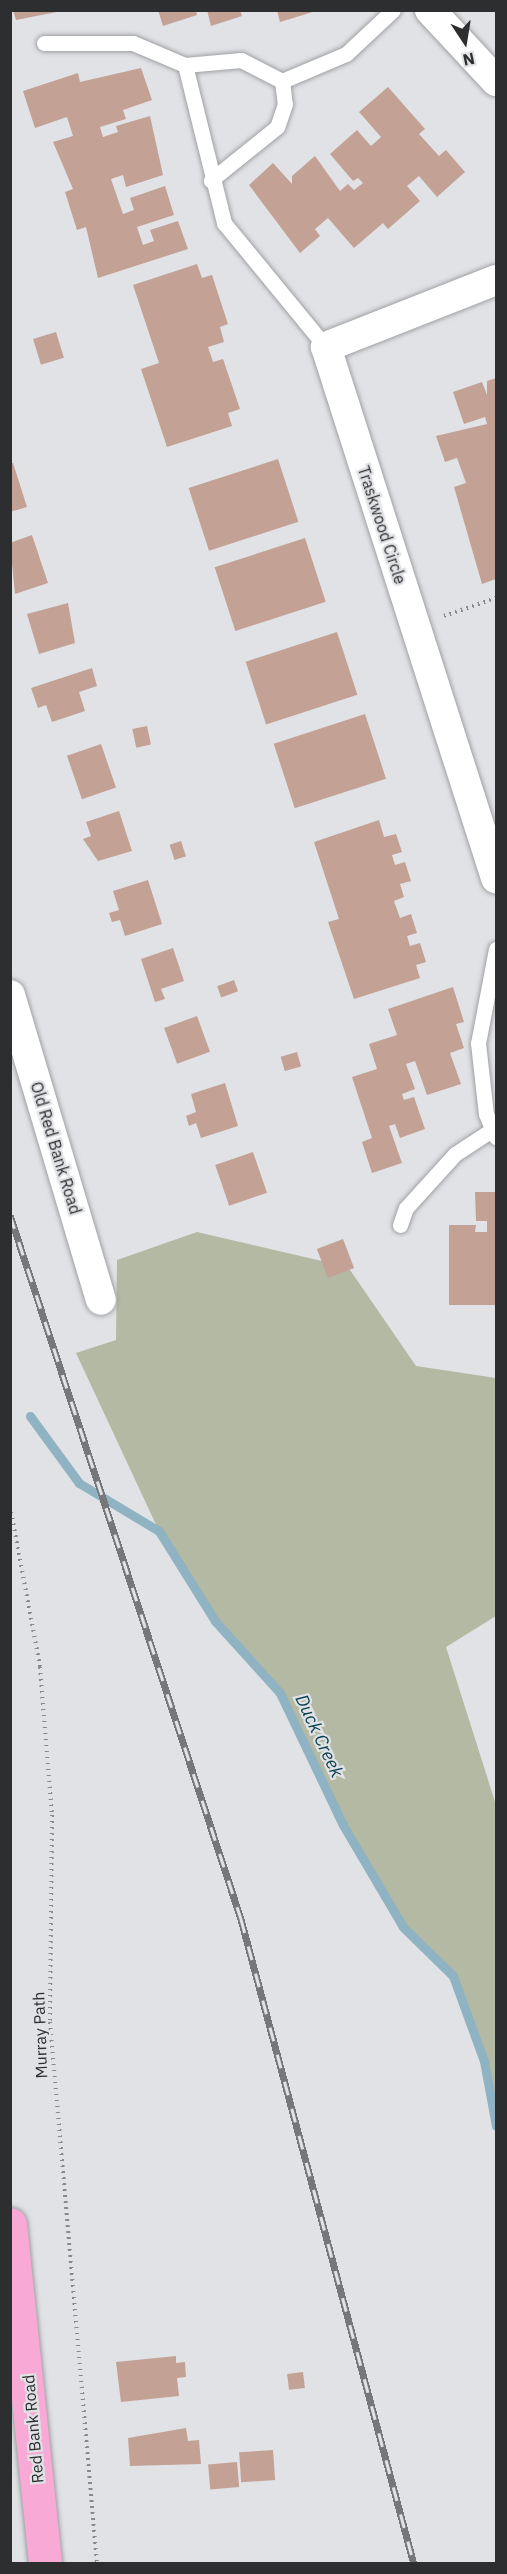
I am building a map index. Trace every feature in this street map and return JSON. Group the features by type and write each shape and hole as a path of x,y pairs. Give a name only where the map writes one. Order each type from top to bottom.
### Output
{"highway":[{"name":"Red Bank Road","path":"10,2224 45,2564"}],"street":[{"path":"430,10 496,81"},
{"path":"326,347 496,280"},
{"name":"Traskwood Circle","path":"326,347 496,878"},
{"name":"Old Red Bank Road","path":"10,995 100,1300"}],"lane":[{"path":"44,43 133,43 185,65 241,60 282,81 346,54 393,10"},
{"path":"185,65 211,180 224,223 326,347"},
{"path":"211,180 277,127 285,104 282,81"},
{"path":"400,1225 406,1208 455,1154 493,1134 478,1043 496,949"}],"path":[{"path":"441,617 496,598"},
{"name":"Murray Path","path":"10,1506 40,1667 51,1803 50,2022 97,2564"}],"green space":[{"path":"197,1232 348,1267 416,1366 496,1378 496,1616 446,1647 496,1805 496,2126 484,2061 453,1977 403,1927 343,1825 280,1693 215,1621 159,1531 76,1353 116,1340 117,1260"}],"building":[{"path":"13,10 56,10 57,12 16,20"},
{"path":"158,10 196,10 197,15 163,26"},
{"path":"207,10 240,10 242,16 211,26"},
{"path":"277,10 316,10 316,11 280,22"},
{"path":"141,68 152,100 123,110 126,119 100,127 103,137 118,132 116,126 150,116 163,175 126,187 123,175 111,179 123,214 134,210 130,198 165,186 174,215 137,227 143,245 154,241 150,230 178,221 188,249 98,278 86,227 77,230 65,192 73,189 53,142 73,136 67,117 35,128 23,91 78,73 80,82"},
{"path":"388,87 425,129 419,134 439,156 446,150 465,172 437,197 419,176 407,186 420,201 388,229 383,223 354,248 328,218 315,229 320,236 300,253 249,185 273,163 292,184 292,176 315,156 340,191 348,184 354,190 363,183 358,178 353,181 330,154 357,130 371,146 381,137 359,112"},
{"path":"197,264 202,278 212,275 228,324 220,327 224,342 208,347 213,362 223,359 240,409 228,413 232,426 167,447 141,369 159,363 133,285"},
{"path":"56,332 64,358 41,365 33,339"},
{"path":"496,378 496,579 482,584 454,487 466,483 457,458 445,462 436,436 487,424 485,417 464,424 453,392 482,382 487,395 487,381"},
{"path":"278,459 298,522 209,551 189,488"},
{"path":"13,463 27,507 10,512 10,464"},
{"path":"32,535 48,583 15,594 10,543"},
{"path":"305,538 326,602 235,631 215,567"},
{"path":"68,603 75,643 39,654 27,614"},
{"path":"337,632 357,695 266,724 246,662"},
{"path":"92,668 97,686 79,692 85,711 52,722 46,705 38,708 31,688"},
{"path":"365,714 386,779 295,808 274,744"},
{"path":"147,726 151,745 136,748 132,729"},
{"path":"101,744 116,787 82,799 67,756"},
{"path":"119,811 132,851 98,861 83,839 91,836 86,822"},
{"path":"379,820 384,837 396,834 402,852 392,855 395,865 405,862 411,881 400,884 404,897 394,901 400,918 411,914 417,933 407,936 410,946 420,943 426,962 416,965 420,978 354,999 328,922 339,919 314,842"},
{"path":"181,841 186,856 175,860 170,845"},
{"path":"148,880 162,924 125,936 120,920 112,922 109,913 119,910 113,891"},
{"path":"173,948 184,981 161,989 165,999 155,1002 141,959"},
{"path":"234,980 238,991 221,997 217,986"},
{"path":"453,987 464,1022 456,1024 464,1048 450,1053 461,1084 427,1095 415,1061 406,1064 415,1089 402,1094 404,1100 414,1097 425,1129 400,1138 395,1124 389,1126 402,1163 372,1173 362,1142 372,1138 352,1077 377,1069 369,1044 397,1035 388,1009"},
{"path":"197,1016 210,1052 177,1064 164,1028"},
{"path":"297,1052 301,1066 285,1071 281,1057"},
{"path":"225,1083 238,1126 201,1138 196,1123 189,1126 186,1116 196,1112 191,1094"},
{"path":"253,1152 267,1193 229,1206 215,1165"},
{"path":"475,1192 496,1192 496,1305 449,1305 449,1225 476,1225 475,1232 487,1232 487,1221 476,1221"},
{"path":"343,1239 354,1268 328,1278 317,1249"},
{"path":"176,2356 176,2363 185,2362 186,2377 177,2378 179,2396 121,2402 116,2362"},
{"path":"303,2372 305,2388 289,2390 287,2374"},
{"path":"186,2428 188,2441 199,2440 201,2464 130,2466 128,2438"},
{"path":"273,2450 275,2480 241,2482 239,2452"},
{"path":"237,2462 239,2487 210,2489 208,2465"}],"waterway":[{"name":"Duck Creek","path":"30,1416 79,1483 159,1531 215,1621 280,1693 343,1825 403,1927 453,1976 484,2061 496,2126"}],"railway":[{"path":"10,1215 241,1919 414,2564"}]}
